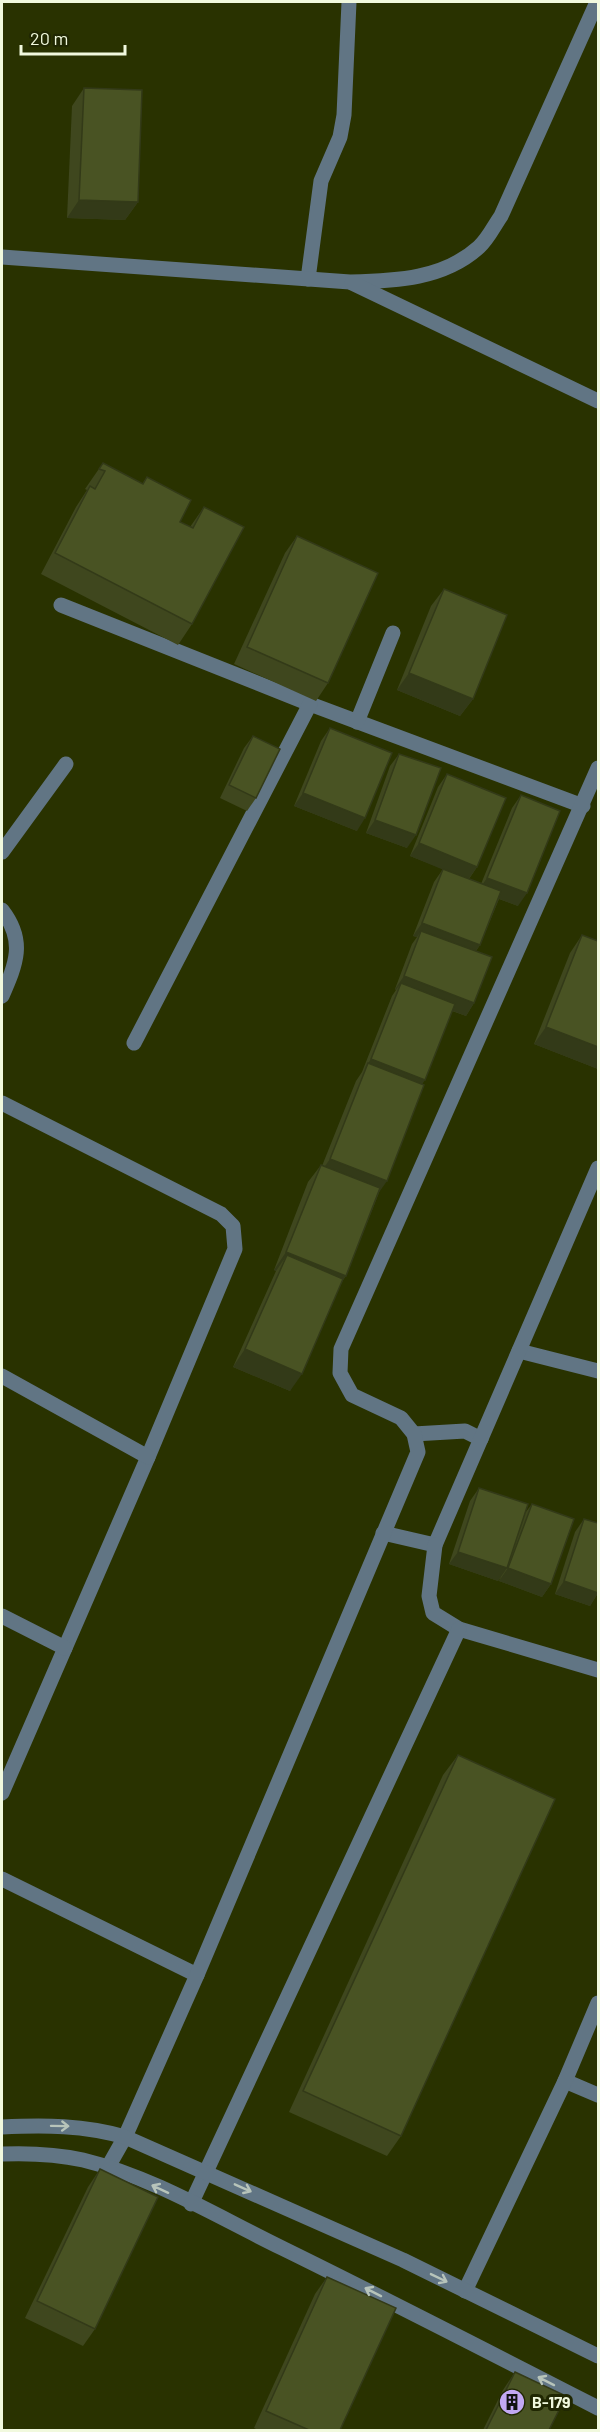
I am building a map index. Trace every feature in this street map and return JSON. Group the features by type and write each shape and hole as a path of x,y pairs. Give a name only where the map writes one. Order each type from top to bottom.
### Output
{"street":[{"path":"308,279 321,182 340,137 344,115 349,2"},
{"path":"2,257 350,282 393,281 429,275 458,261 480,246 501,216 597,2"},
{"path":"350,282 598,401"},
{"path":"61,605 310,704 583,806"},
{"path":"357,722 393,633"},
{"path":"134,1043 310,704"},
{"path":"2,852 66,764"},
{"path":"108,2168 125,2137 197,1975 418,1452 414,1434 401,1418 352,1395 340,1373 341,1349 598,768"},
{"path":"2,910 11,922 18,951 13,971 2,996"},
{"path":"2,1103 221,1214 233,1226 235,1249 148,1457 2,1793"},
{"path":"598,1168 435,1545 429,1596 433,1613 459,1629 598,1670"},
{"path":"519,1351 598,1371"},
{"path":"2,1376 148,1457"},
{"path":"414,1434 465,1431 481,1439"},
{"path":"383,1533 435,1545"},
{"path":"2,1616 65,1648"},
{"path":"190,2204 459,1629"},
{"path":"2,1879 197,1975"},
{"path":"465,2291 565,2081 598,2003"},
{"path":"565,2081 598,2095"},
{"path":"2,2127 66,2126 96,2129 125,2137 206,2171 465,2291 598,2356"},
{"path":"2,2154 31,2153 80,2160 108,2168 190,2204 366,2289 598,2408"}],"building":[{"path":"84,88 142,90 138,202 79,200"},
{"path":"103,463 143,484 147,477 191,500 180,522 193,528 204,507 244,527 192,624 55,553 90,486 95,489 105,471 99,469"},
{"path":"297,536 378,573 328,683 247,647"},
{"path":"444,589 507,615 473,699 409,673"},
{"path":"330,728 392,753 365,818 303,793"},
{"path":"253,736 280,749 256,798 229,785"},
{"path":"399,754 441,768 416,835 375,820"},
{"path":"447,774 506,798 477,867 419,843"},
{"path":"521,795 560,811 527,893 487,878"},
{"path":"443,869 501,891 480,945 422,923"},
{"path":"421,931 492,957 474,1003 404,976"},
{"path":"582,935 598,941 598,1047 546,1027"},
{"path":"401,983 455,1004 425,1080 371,1059"},
{"path":"368,1063 424,1085 387,1181 330,1159"},
{"path":"321,1165 380,1188 346,1276 286,1252"},
{"path":"287,1255 343,1279 302,1374 245,1349"},
{"path":"479,1488 528,1504 507,1568 458,1552"},
{"path":"532,1504 574,1519 551,1584 508,1568"},
{"path":"584,1519 598,1523 598,1593 564,1581"},
{"path":"458,1755 555,1799 401,2136 303,2091"},
{"path":"100,2169 158,2197 95,2329 37,2301"},
{"path":"327,2277 396,2308 340,2430 309,2430 266,2411"},
{"path":"515,2372 566,2396 549,2430 486,2430"}],"place":[{"name":"B-179","path":"512,2402"}]}
